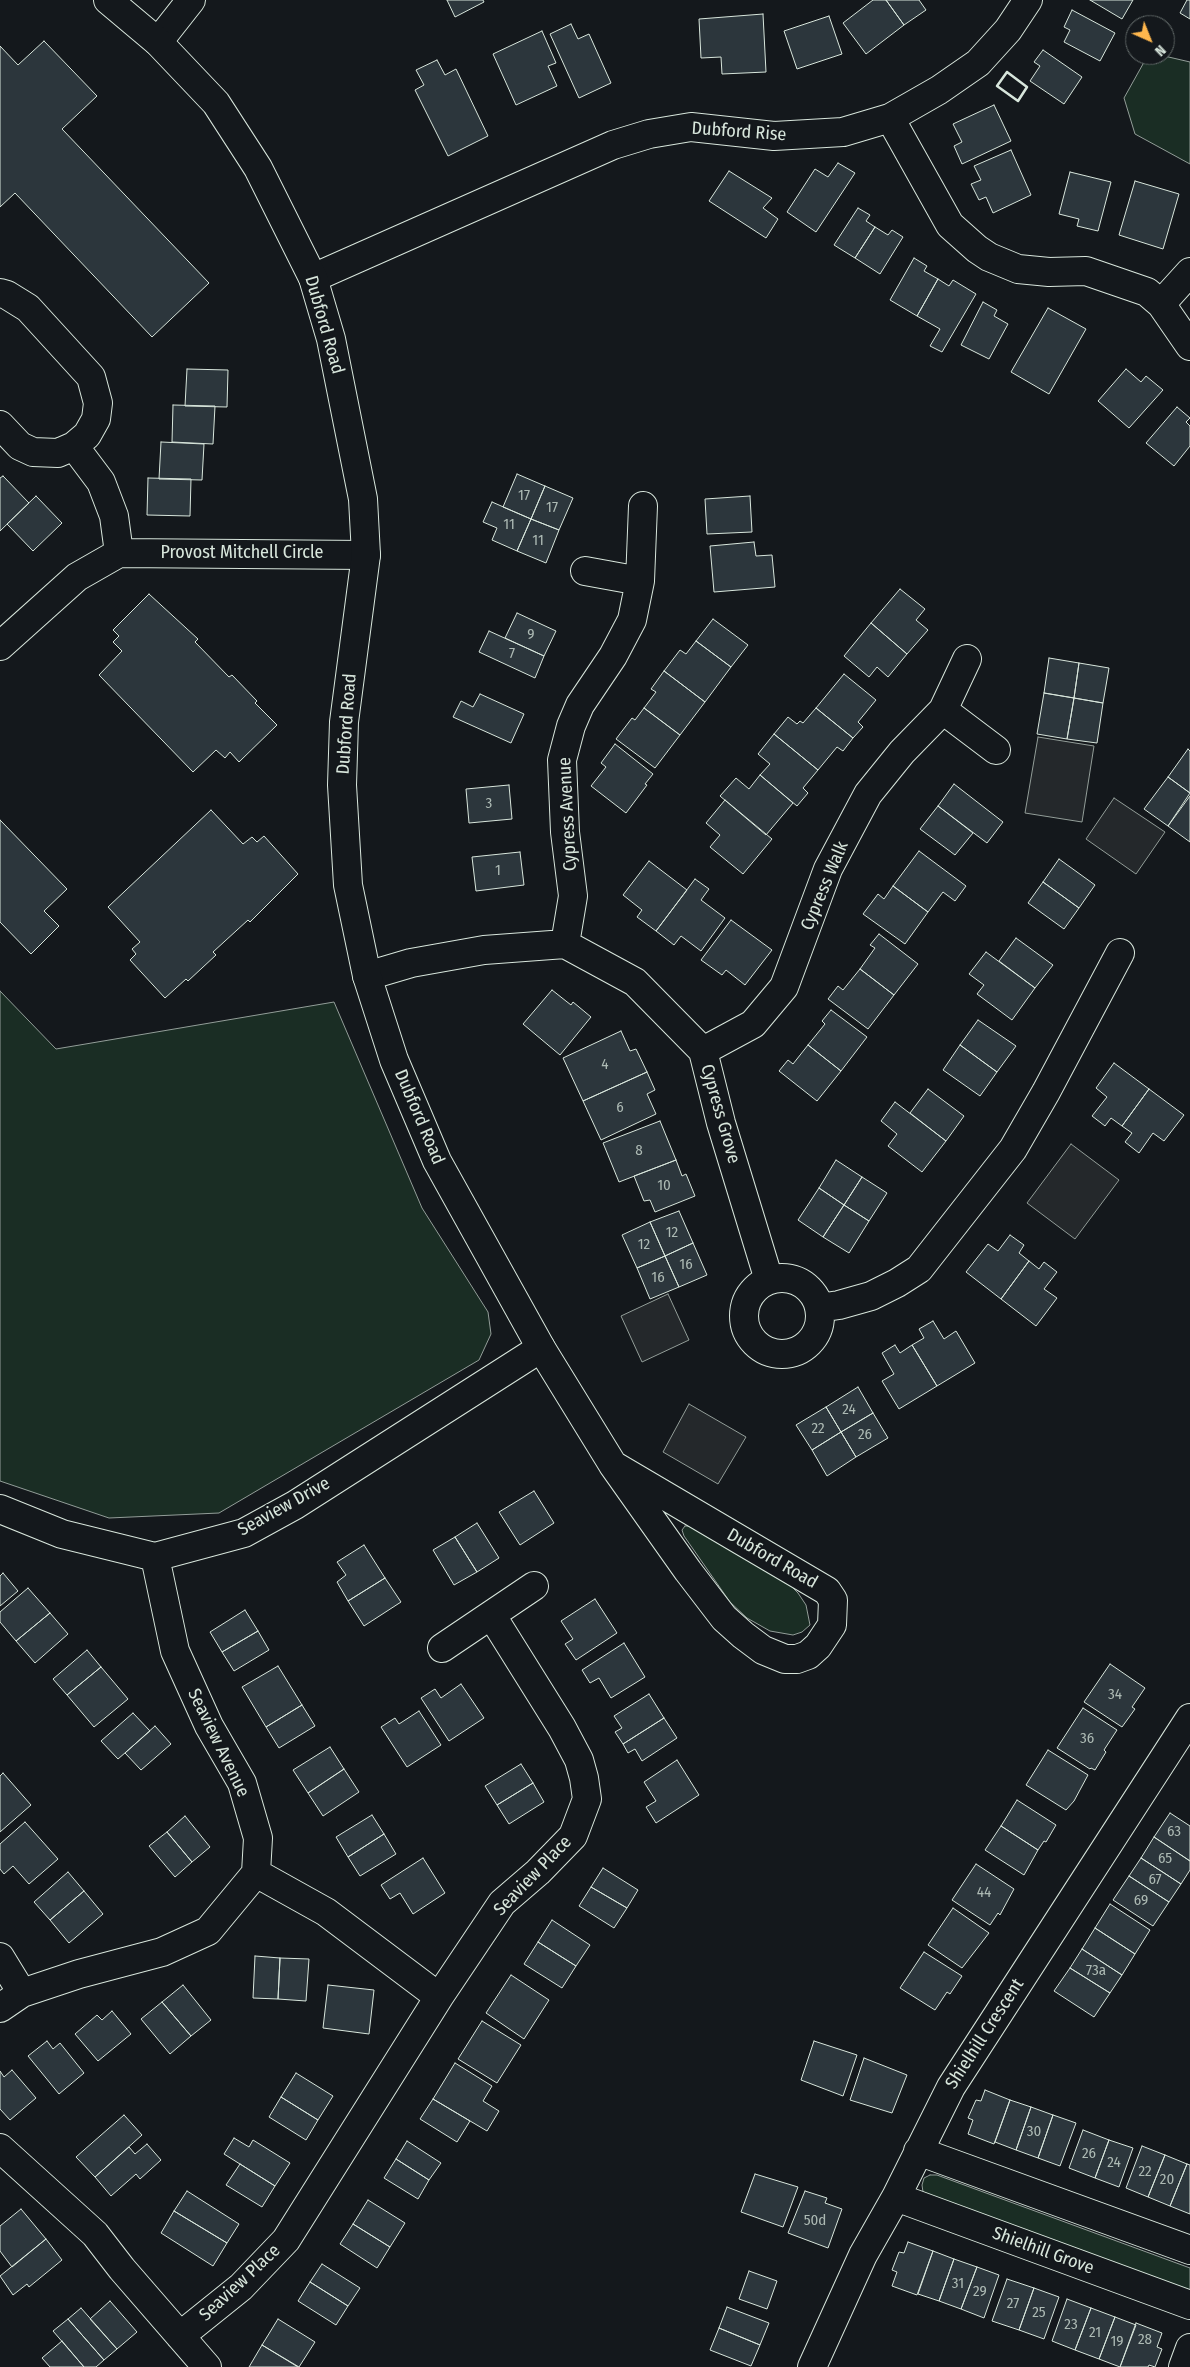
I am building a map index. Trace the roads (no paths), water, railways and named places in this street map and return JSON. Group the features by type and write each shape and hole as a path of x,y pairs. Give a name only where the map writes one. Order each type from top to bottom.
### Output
{"street":[{"name":"Dubford Road","path":"108,0 158,42 216,103 258,168 313,278 332,338 363,499 366,555 344,722 342,785 348,885 367,976 394,1060 437,1161 541,1348 613,1465 688,1571 724,1618 763,1650 785,1659 797,1659 808,1655 818,1646 832,1625 833,1600 827,1591 613,1465"},
{"path":"158,42 191,0"},
{"name":"Dubford Rise","path":"313,278 613,145 649,134 692,127 774,136 843,132 890,118 939,90 978,63 1008,30 1028,0"},
{"path":"890,118 950,225 977,249 1018,269 1049,272 1086,272 1148,292 1161,304 1190,346"},
{"path":"1161,304 1190,272"},
{"path":"0,294 7,295 28,308 91,377 98,403 96,419 86,435 74,446 58,453 33,452 20,446 0,425"},
{"path":"0,646 77,577 119,553 114,516 101,482 74,446"},
{"name":"Cypress Avenue","path":"565,944 573,896 565,832 562,760 571,726 580,704 614,656 632,620 640,581 643,506"},
{"name":"Provost Mitchell Circle","path":"119,553 366,555"},
{"path":"585,571 640,581"},
{"name":"Cypress Walk","path":"703,1051 753,1024 784,987 828,869 868,794 902,752 943,710 967,660"},
{"path":"943,710 996,750"},
{"path":"367,976 411,963 484,950 565,944"},
{"name":"Cypress Grove","path":"565,944 635,982 703,1051 721,1123 770,1280"},
{"path":"819,1308 839,1305 871,1296 897,1283 918,1269 1013,1149 1046,1092 1120,954"},
{"path":"782,1278 795,1280 806,1286 815,1296 819,1308 818,1328 806,1346 787,1354 766,1351 750,1339 743,1320 748,1297 757,1286 770,1280 782,1278"},
{"name":"Seaview Drive","path":"0,1509 62,1534 155,1557 244,1533 295,1504 541,1348"},
{"name":"Seaview Avenue","path":"155,1557 175,1651 209,1726 242,1783 258,1838 256,1873"},
{"path":"442,1648 534,1586"},
{"name":"Seaview Place","path":"180,2336 241,2287 286,2240 502,1903 538,1872 573,1836 586,1799 584,1778 579,1760 562,1728 492,1616"},
{"name":"Shielhill Crescent","path":"812,2367 863,2255 896,2197 951,2087 1190,1718"},
{"path":"0,1957 11,2001 79,1974 162,1952 208,1931 256,1873 326,1912 440,1997"},
{"path":"0,2148 95,2234 122,2269 207,2367"},
{"path":"918,2151 1190,2250"},
{"name":"Shielhill Grove","path":"896,2197 1190,2304"},
{"path":"1183,2367 1190,2348"}]}
